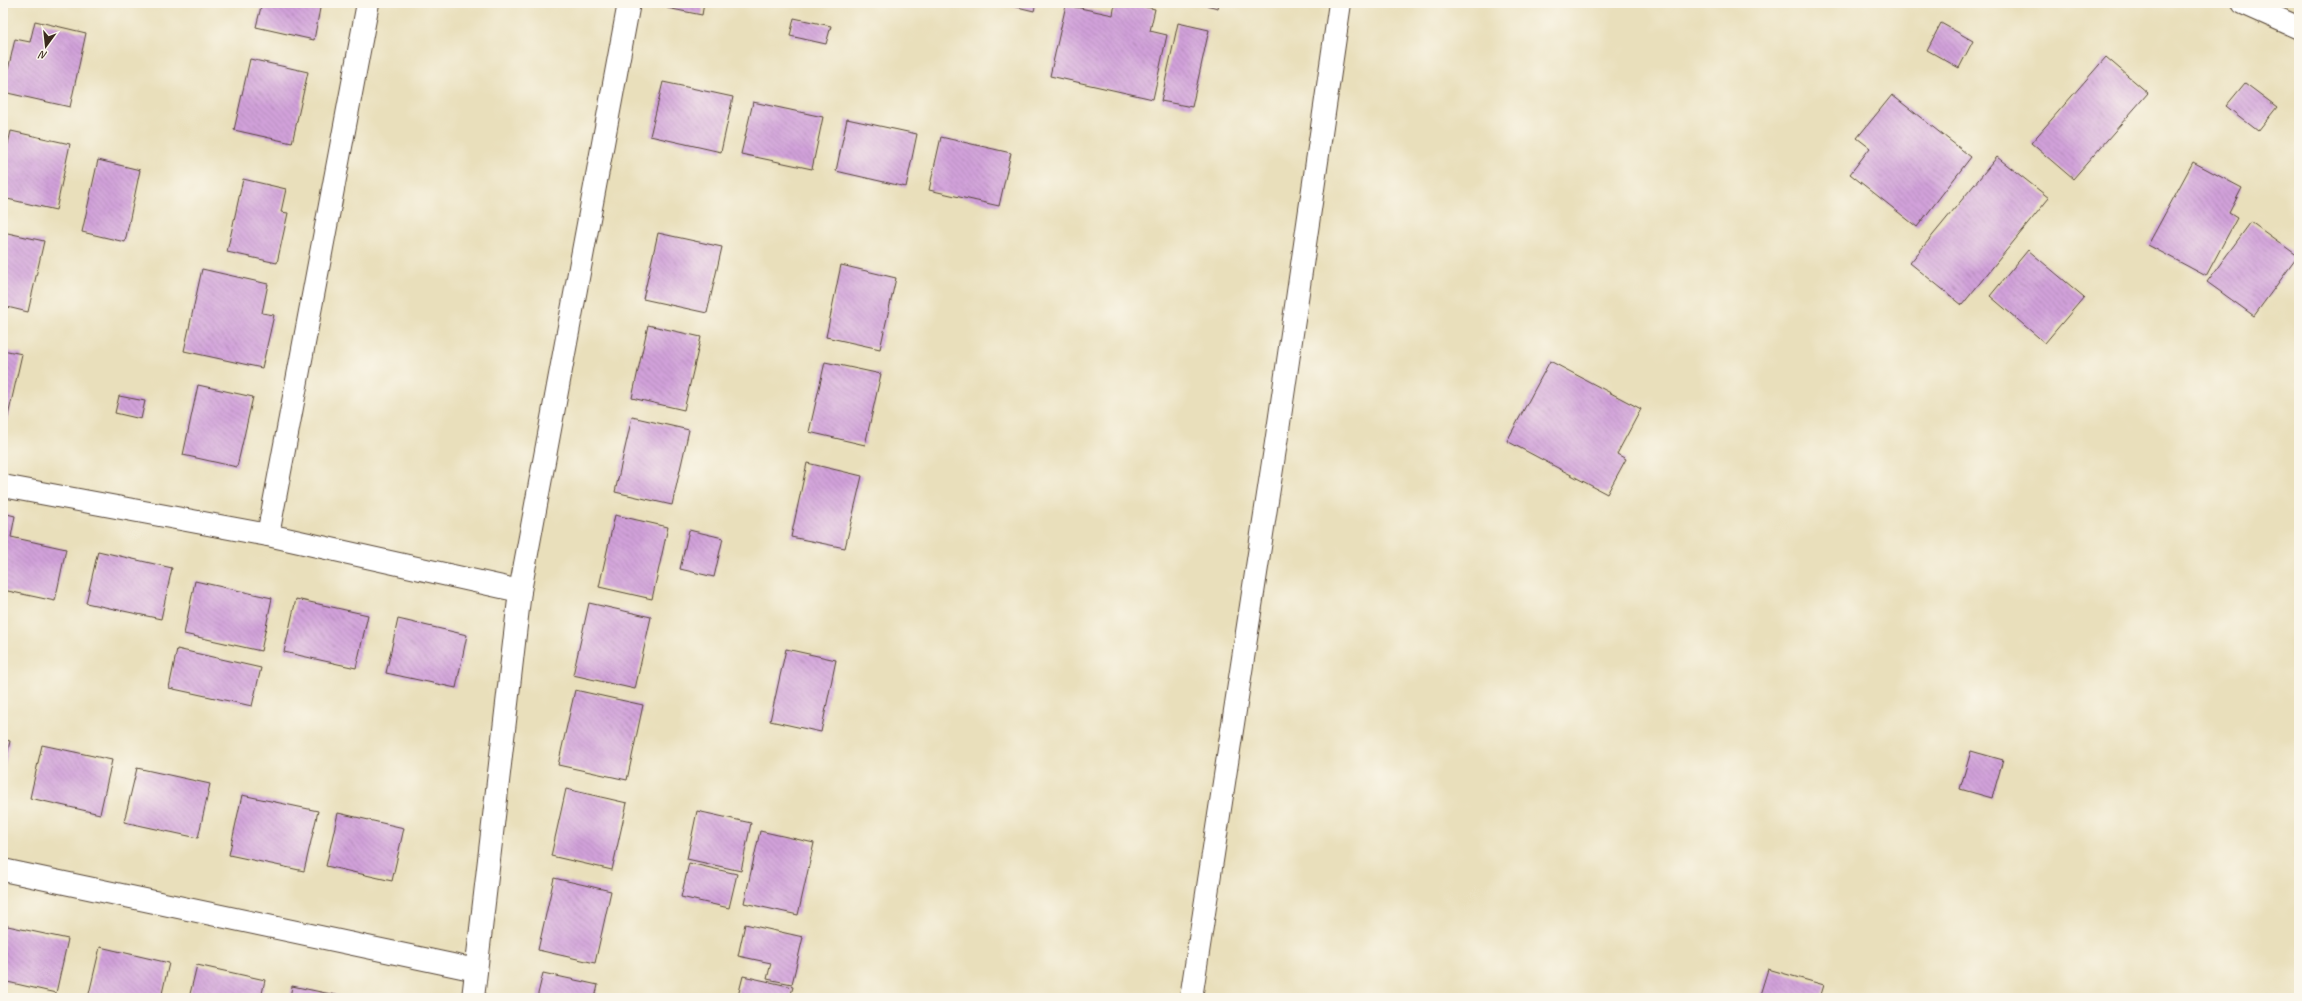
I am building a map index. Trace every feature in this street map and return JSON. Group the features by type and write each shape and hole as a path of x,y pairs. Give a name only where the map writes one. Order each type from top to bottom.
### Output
{"street":[{"path":"268,535 368,3"},
{"path":"473,998 520,591 629,3"},
{"path":"1191,998 1279,423 1340,3"},
{"path":"2243,3 2299,28"},
{"path":"3,486 268,535 520,591"},
{"path":"3,870 476,970"}],"building":[{"path":"262,3 321,3 314,40 256,27"},
{"path":"668,3 704,3 702,15 667,8"},
{"path":"1001,3 1036,3 1034,11"},
{"path":"1115,3 1129,3 1155,9 1150,31 1167,35 1153,99 1050,76 1066,5 1113,15"},
{"path":"1198,3 1219,3 1218,8"},
{"path":"794,18 831,26 826,44 790,36"},
{"path":"35,21 86,33 70,107 3,92 15,39 30,42"},
{"path":"1178,23 1209,30 1192,107 1161,101"},
{"path":"1941,23 1973,41 1959,68 1927,50"},
{"path":"2106,57 2148,93 2073,179 2031,143"},
{"path":"250,59 308,72 292,143 234,130"},
{"path":"663,82 733,97 721,152 650,136"},
{"path":"2245,83 2277,107 2258,131 2226,106"},
{"path":"1892,95 1971,157 1917,227 1850,174 1870,148 1857,138"},
{"path":"753,102 823,117 812,169 741,154"},
{"path":"847,119 917,134 906,187 836,171"},
{"path":"11,131 70,144 56,210 3,198 3,165"},
{"path":"941,137 1011,153 999,206 929,190"},
{"path":"1997,157 2049,198 1962,305 1910,263"},
{"path":"98,160 140,170 125,242 82,232"},
{"path":"2193,162 2242,188 2229,213 2237,218 2206,276 2148,245"},
{"path":"243,179 286,189 281,212 288,213 277,263 227,252"},
{"path":"2251,222 2298,256 2254,316 2207,282"},
{"path":"3,232 44,241 28,312 3,306"},
{"path":"658,233 722,247 707,313 643,299"},
{"path":"2028,250 2084,297 2045,343 1990,296"},
{"path":"841,265 896,278 880,349 826,337"},
{"path":"202,269 268,284 262,313 274,315 262,368 184,351"},
{"path":"648,325 701,337 684,410 632,398"},
{"path":"3,350 22,354 6,425 3,425"},
{"path":"1550,361 1641,409 1617,454 1626,459 1607,494 1507,441"},
{"path":"825,362 881,374 865,445 809,432"},
{"path":"198,385 253,397 237,467 183,455"},
{"path":"119,396 145,401 141,419 115,413"},
{"path":"632,417 689,430 672,505 615,492"},
{"path":"807,463 862,476 845,548 791,537"},
{"path":"3,513 15,516 11,537 66,549 55,601 3,590"},
{"path":"615,515 668,527 652,599 599,587"},
{"path":"689,530 723,538 714,577 680,569"},
{"path":"98,551 172,568 161,619 86,603"},
{"path":"195,581 272,598 261,651 184,634"},
{"path":"296,599 368,615 356,668 284,652"},
{"path":"589,603 651,617 635,689 573,675"},
{"path":"398,619 467,635 456,688 386,673"},
{"path":"177,649 261,668 252,706 169,688"},
{"path":"786,649 836,660 821,732 770,721"},
{"path":"575,690 643,705 627,780 558,765"},
{"path":"3,739 10,741 4,770 3,770"},
{"path":"42,745 112,760 100,814 30,798"},
{"path":"1971,751 2003,760 1992,798 1960,789"},
{"path":"137,768 210,784 198,838 124,822"},
{"path":"566,789 627,803 612,870 551,856"},
{"path":"242,795 318,811 304,871 229,855"},
{"path":"697,811 751,823 741,871 687,859"},
{"path":"338,813 404,828 392,881 326,866"},
{"path":"760,831 814,843 798,915 744,903"},
{"path":"689,863 737,874 729,908 681,897"},
{"path":"554,878 611,891 595,963 538,950"},
{"path":"745,924 803,937 792,984 767,979 771,963 738,956"},
{"path":"3,925 68,939 56,993 3,981"},
{"path":"100,947 169,963 161,998 88,998"},
{"path":"197,965 265,980 261,998 189,998"},
{"path":"1768,969 1824,985 1820,998 1759,998"},
{"path":"543,973 598,985 595,998 537,998"},
{"path":"743,976 793,987 790,998 749,998 738,996"},
{"path":"292,986 345,997 345,998 290,998"}]}
